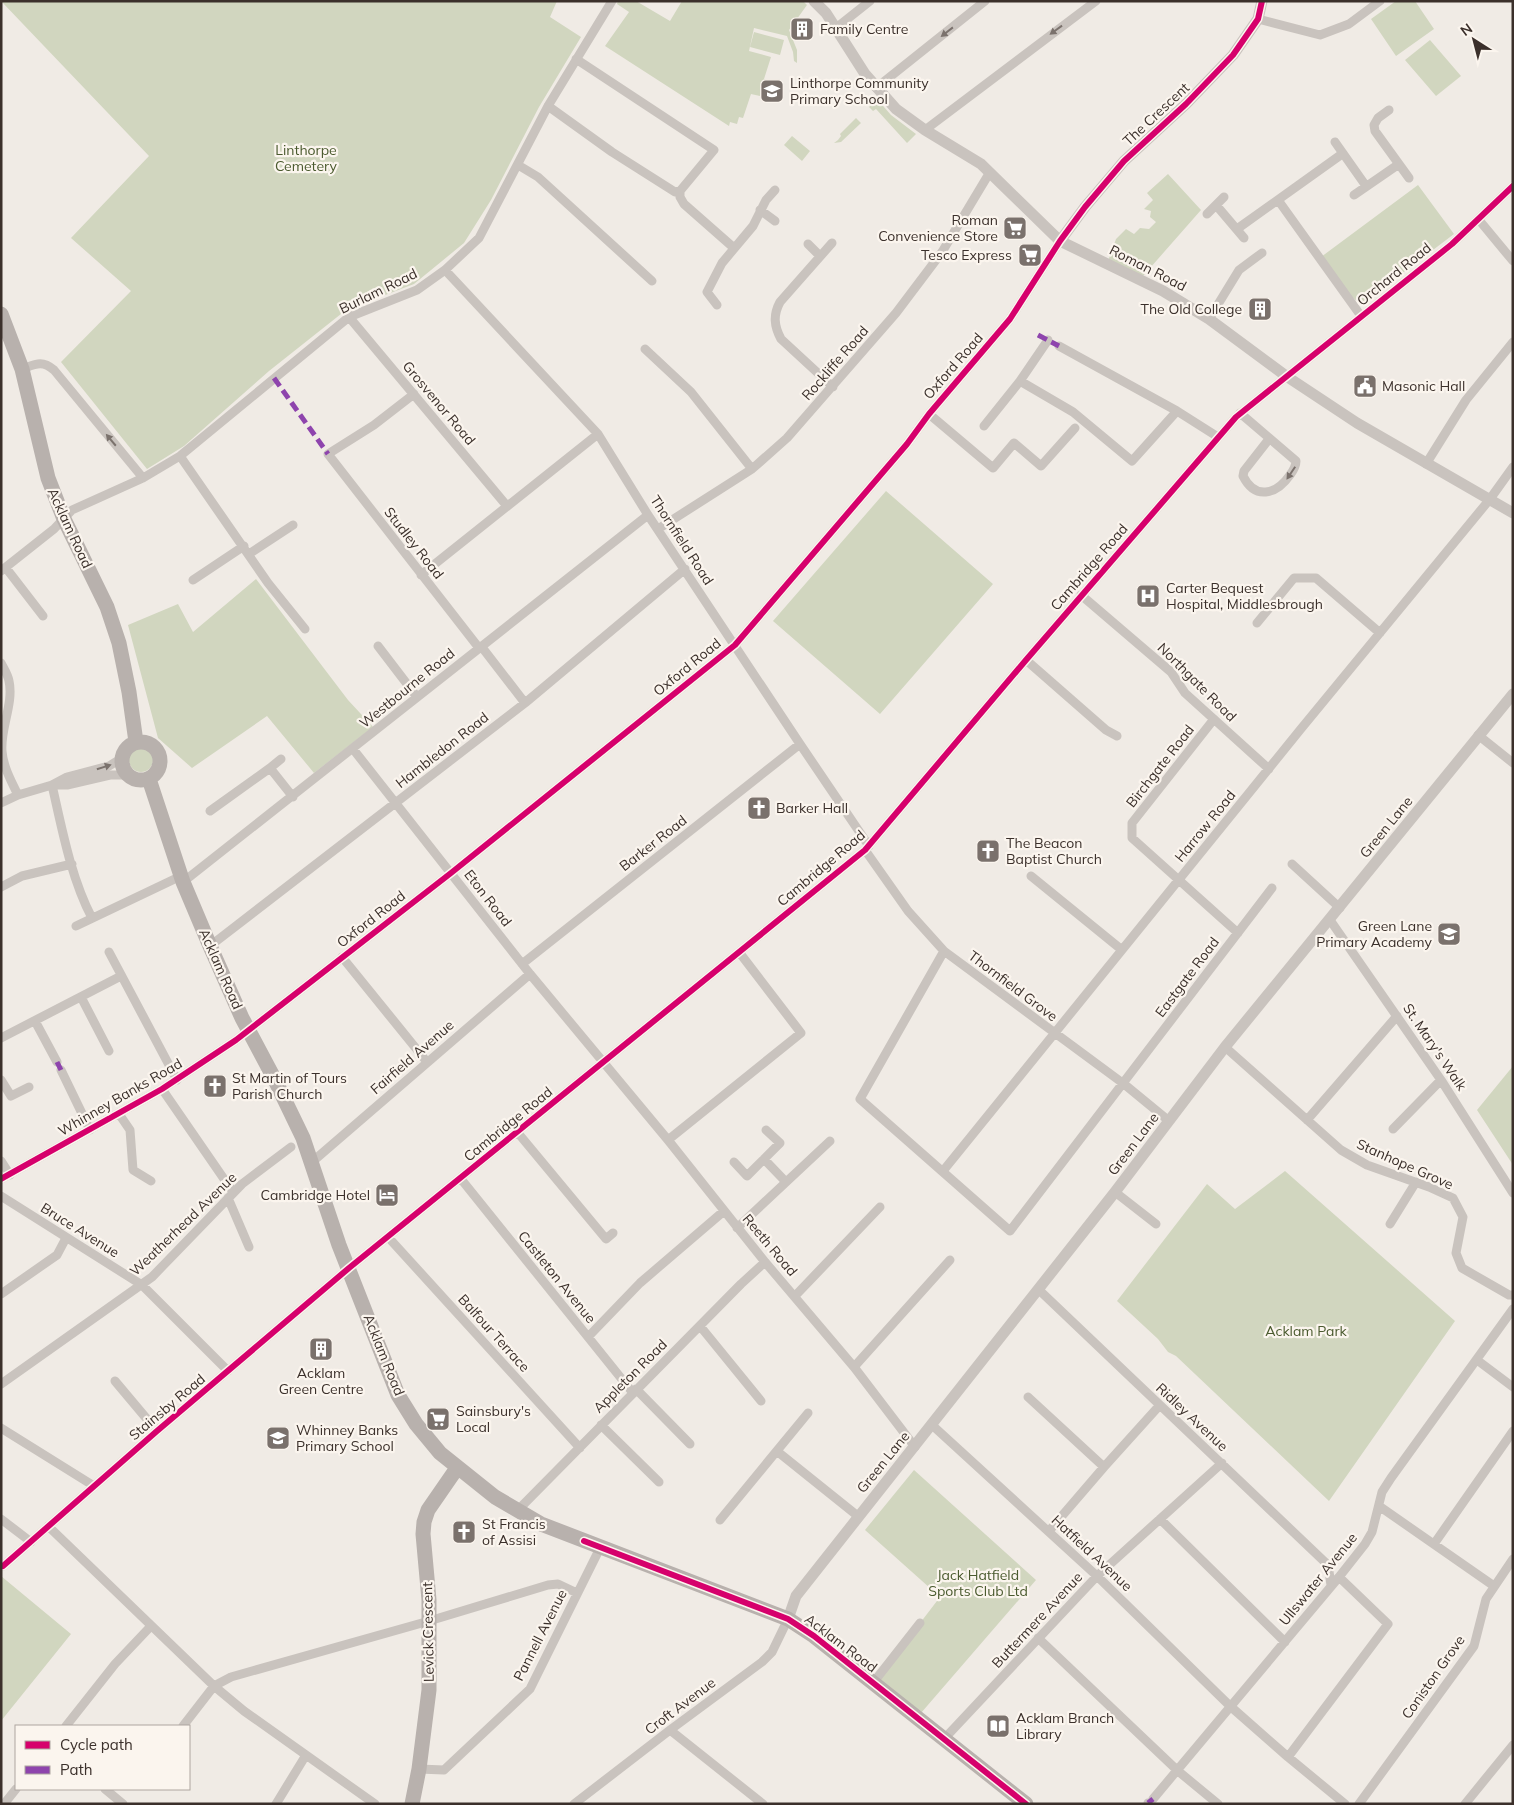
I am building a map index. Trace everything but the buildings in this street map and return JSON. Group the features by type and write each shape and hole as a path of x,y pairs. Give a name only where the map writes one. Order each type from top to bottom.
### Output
{"main road":[{"name":"Acklam Road","path":"2,319 22,369 42,460 54,494 64,519 107,607 114,628 129,692 136,742"},
{"path":"136,742 149,744 158,752 160,758 158,770 148,779 138,780 128,775 124,770 122,758 127,748 136,742"},
{"name":"Acklam Road","path":"148,779 182,879 210,946 248,1030 303,1138 339,1245 398,1395 427,1438 457,1468 517,1511 541,1524 788,1619 814,1636 1026,1804"},
{"name":"Levick Crescent","path":"412,1804 419,1769 429,1690 429,1621 423,1534 424,1522 428,1510 457,1468"}],"street":[{"name":"Burlam Road","path":"3,570 54,529 72,510 143,478 180,456 349,317 417,290 445,270 479,238 548,106 612,1"},
{"name":"Roman Road","path":"814,1 826,13 876,88 896,109 925,130 981,164 1060,241 1163,291 1209,319 1286,376 1357,423 1513,513"},
{"path":"836,28 870,1"},
{"path":"876,88 985,1"},
{"path":"925,130 1096,1"},
{"name":"The Crescent","path":"1060,241 1084,207 1124,161 1186,104 1233,56 1258,19 1262,1"},
{"path":"1258,19 1320,35 1349,24 1380,1"},
{"path":"576,59 714,150 680,191 680,197 684,204 734,248"},
{"path":"548,106 619,157 675,192 680,191"},
{"path":"1389,110 1378,118 1374,124 1375,131 1409,178"},
{"path":"1335,142 1366,186"},
{"path":"1238,228 1342,154"},
{"path":"1354,195 1399,164"},
{"path":"518,165 538,177 652,281"},
{"name":"Rockliffe Road","path":"658,529 752,469 788,438 896,314 942,252 990,172"},
{"name":"Orchard Road","path":"1286,376 1452,244 1513,186"},
{"path":"717,305 702,291 722,263 753,226 766,200 775,190"},
{"path":"1207,214 1224,197"},
{"path":"1278,200 1361,316"},
{"path":"1216,205 1238,228 1244,238"},
{"path":"760,210 775,222"},
{"path":"1478,220 1513,261"},
{"name":"Oxford Road","path":"248,1030 451,873 735,645 907,444 929,414 1010,319 1060,241"},
{"path":"832,243 780,302 775,311 775,319 776,331 781,339 834,387"},
{"path":"808,244 820,256"},
{"path":"1209,319 1239,270 1262,254"},
{"name":"Thornfield Road","path":"445,270 598,434 648,515 867,848"},
{"name":"Grosvenor Road","path":"349,317 507,506"},
{"path":"984,426 1020,381 1048,340"},
{"path":"1426,464 1466,400 1513,342"},
{"path":"1058,346 1177,411 1218,437"},
{"path":"645,348 691,392 752,469"},
{"path":"22,369 38,364 47,364 54,370 143,478"},
{"name":"Cambridge Road","path":"349,1268 518,1133 867,848 1081,595 1218,437 1240,413 1286,376"},
{"path":"1020,381 1073,412 1132,461 1177,411"},
{"name":"Studley Road","path":"414,394 374,425 328,454 421,575 525,703"},
{"path":"1240,413 1296,461 1296,465 1286,480 1270,493 1261,492 1251,487 1243,476 1244,470 1269,438"},
{"path":"929,414 993,468 1014,443 1041,466 1075,428"},
{"path":"421,575 598,434"},
{"path":"180,456 268,583 305,629"},
{"name":"Harrow Road","path":"943,1171 1490,499 1513,467"},
{"name":"Westbourne Road","path":"76,926 182,879 293,796 648,515"},
{"path":"249,554 293,526"},
{"path":"193,580 244,546"},
{"path":"3,570 44,616"},
{"name":"Hambledon Road","path":"210,946 525,703 685,570"},
{"path":"1257,623 1294,578 1316,578 1380,634"},
{"name":"Northgate Road","path":"1081,595 1171,672 1185,693 1269,769"},
{"path":"378,646 416,697"},
{"path":"1026,660 1106,730 1118,736"},
{"path":"1,664 10,683 8,706 2,733 2,752 8,774 18,795"},
{"name":"Green Lane","path":"788,1619 796,1596 1115,1192 1225,1047 1513,694"},
{"name":"Birchgate Road","path":"1214,719 1132,822 1132,838 1238,933"},
{"path":"1478,735 1513,763"},
{"name":"Barker Road","path":"522,964 800,744"},
{"name":"Eton Road","path":"353,749 530,974 604,1062"},
{"path":"1,802 52,785 67,777 109,766 122,758"},
{"path":"210,811 281,760"},
{"path":"270,768 293,796"},
{"path":"52,785 67,785 110,774 128,775"},
{"path":"52,785 82,900 92,918"},
{"name":"Thornfield Grove","path":"867,848 908,911 944,951 1124,1084 1169,1120"},
{"path":"1,887 22,876 72,864"},
{"path":"1292,864 1340,908"},
{"path":"1032,876 1122,950"},
{"name":"Eastgate Road","path":"943,1171 1010,1231 1272,888"},
{"name":"St. Mary's Walk","path":"1330,920 1441,1080 1513,1193"},
{"path":"943,1171 860,1099 944,951"},
{"path":"109,952 177,1080"},
{"path":"668,1140 801,1033 739,952"},
{"path":"342,957 427,1062"},
{"name":"Fairfield Avenue","path":"312,1162 530,974"},
{"path":"1,1038 121,976"},
{"path":"81,997 109,1051"},
{"path":"1307,1120 1396,1016"},
{"path":"35,1021 90,1130"},
{"name":"Whinney Banks Road","path":"5,1177 177,1080 248,1030"},
{"name":"Stanhope Grove","path":"1225,1047 1341,1150 1367,1165 1416,1182 1453,1198 1463,1217 1456,1253 1462,1268 1509,1295 1513,1295"},
{"name":"Reeth Road","path":"604,1062 737,1228 854,1367 915,1447"},
{"path":"1393,1129 1441,1080"},
{"path":"2,1082 11,1096 29,1087"},
{"path":"162,1089 231,1195 249,1247"},
{"path":"119,1114 130,1130 133,1170 151,1181"},
{"path":"734,1162 747,1176 780,1143 766,1130"},
{"path":"518,1133 606,1238 613,1233"},
{"path":"737,1228 830,1140"},
{"name":"Weatherhead Avenue","path":"1,1384 152,1277 231,1195 286,1148"},
{"path":"764,1159 786,1182"},
{"path":"1,1161 5,1177"},
{"name":"Castleton Avenue","path":"461,1179 588,1337 635,1391 690,1444"},
{"path":"1390,1224 1416,1182"},
{"path":"1115,1192 1156,1224"},
{"name":"Bruce Avenue","path":"1,1196 142,1285 228,1371"},
{"path":"795,1296 880,1207"},
{"path":"588,1337 640,1283 724,1211"},
{"path":"1,1294 57,1255 66,1238"},
{"name":"Balfour Terrace","path":"388,1238 580,1448"},
{"path":"854,1367 950,1260"},
{"name":"Appleton Road","path":"517,1511 765,1262"},
{"name":"Stainsby Road","path":"3,1566 157,1431 349,1268"},
{"name":"Ridley Avenue","path":"1038,1290 1328,1565"},
{"name":"Ullswater Avenue","path":"1150,1802 1340,1577 1365,1544 1372,1532 1382,1492 1390,1478 1512,1310"},
{"path":"700,1326 761,1401"},
{"path":"1477,1360 1513,1387"},
{"path":"114,1381 157,1431"},
{"path":"1028,1397 1104,1467"},
{"path":"1049,1531 1159,1406"},
{"path":"720,1520 778,1452 808,1412"},
{"path":"602,1425 659,1482"},
{"name":"Hatfield Avenue","path":"932,1425 1097,1576 1230,1706 1288,1757 1346,1804"},
{"path":"1,1428 94,1486"},
{"path":"1434,1544 1513,1431"},
{"path":"778,1452 859,1517"},
{"name":"Buttermere Avenue","path":"944,1739 1097,1576 1222,1464"},
{"path":"1379,1506 1494,1586"},
{"path":"1,1519 31,1542"},
{"path":"1160,1519 1285,1642"},
{"path":"48,1526 214,1686 244,1711 375,1804"},
{"name":"Pannell Avenue","path":"419,1769 444,1770 530,1689 600,1548"},
{"name":"Coniston Grove","path":"1359,1804 1474,1646 1482,1610 1494,1586 1513,1559"},
{"path":"1331,1586 1328,1565 1347,1567"},
{"path":"1288,1757 1388,1624 1340,1577"},
{"path":"183,1725 214,1686 232,1677 548,1585 558,1584 577,1594"},
{"name":"Croft Avenue","path":"574,1804 762,1662 772,1652 788,1619"},
{"path":"873,1683 920,1623"},
{"path":"67,1725 115,1664 151,1626"},
{"path":"1038,1638 1178,1771 1218,1804"},
{"path":"670,1730 763,1804"},
{"path":"1466,1804 1513,1745"},
{"path":"276,1804 306,1755"},
{"path":"4,1804 15,1790"},
{"path":"106,1790 120,1803"}],"green space":[{"name":"Linthorpe Cemetery","path":"1,1 557,1 550,17 581,37 539,107 491,200 464,243 414,284 346,310 269,371 184,446 147,469 61,362 131,291 71,238 149,156"},
{"path":"618,1 636,1 670,21 682,1 803,1 807,5 789,30 797,50 797,63 794,61 787,36 754,28 749,51 771,57 764,79 766,80 763,93 760,96 751,94 743,118 739,117 737,124 730,122 729,126 605,46 629,12 617,4"},
{"path":"1396,1 1415,1 1434,29 1396,56 1371,19"},
{"path":"754,32 784,40 780,55 750,47"},
{"path":"1430,40 1461,76 1436,96 1405,60"},
{"path":"877,99 891,115 916,134 907,143 876,109 873,111 869,107"},
{"path":"856,118 861,123 841,142 834,143 841,136 840,134"},
{"path":"792,136 810,151 802,161 784,145"},
{"path":"1168,174 1201,210 1143,276 1108,261 1116,239 1126,229 1134,234 1140,228 1149,229 1156,222 1150,217 1151,211 1144,209 1153,200 1147,193"},
{"path":"1418,185 1454,234 1367,300 1359,303 1351,296 1321,257"},
{"path":"886,491 993,584 880,714 773,621"},
{"path":"256,579 348,700 373,727 314,773 267,716 192,768 158,738 128,625 178,604 193,632"},
{"path":"141,748 146,749 152,755 152,765 146,771 141,772 136,771 130,765 129,760 130,755 136,749"},
{"path":"1513,1066 1513,1165 1477,1110"},
{"name":"Acklam Park","path":"1285,1171 1455,1321 1329,1501 1176,1356 1168,1352 1158,1339 1117,1301 1207,1184 1235,1209"},
{"name":"Jack Hatfield Sports Club Ltd","path":"914,1470 1036,1580 921,1713 878,1678 940,1597 865,1530"},
{"path":"1,1576 71,1634 1,1721"}],"marked path":[{"path":"1038,335 1059,346"},
{"path":"274,378 328,454"},
{"path":"57,1062 61,1070"},
{"path":"1148,1803 1153,1799"}],"cycle path":[{"path":"1,1179 162,1089 236,1040 451,873 735,645 907,444 929,414 1010,319 1060,241 1085,207 1124,161 1186,104 1233,55 1258,19 1262,1"},
{"path":"3,1566 157,1431 349,1268 865,850 1236,417 1452,244 1513,186"},
{"path":"584,1541 788,1619 814,1636 1026,1804"}],"place":[{"name":"Family Centre","path":"802,29"},
{"name":"Linthorpe Community Primary School","path":"772,91"},
{"name":"Roman Convenience Store","path":"1015,228"},
{"name":"Tesco Express","path":"1030,255"},
{"name":"The Old College","path":"1260,309"},
{"name":"Masonic Hall","path":"1365,386"},
{"name":"Carter Bequest Hospital, Middlesbrough","path":"1148,596"},
{"name":"Barker Hall","path":"759,808"},
{"name":"The Beacon Baptist Church","path":"988,851"},
{"name":"Green Lane Primary Academy","path":"1449,934"},
{"name":"St Martin of Tours Parish Church","path":"215,1086"},
{"name":"Cambridge Hotel","path":"387,1195"},
{"name":"Acklam Green Centre","path":"321,1349"},
{"name":"Sainsbury's Local","path":"438,1419"},
{"name":"Whinney Banks Primary School","path":"278,1438"},
{"name":"St Francis of Assisi","path":"464,1532"},
{"name":"Acklam Branch Library","path":"998,1726"}]}
